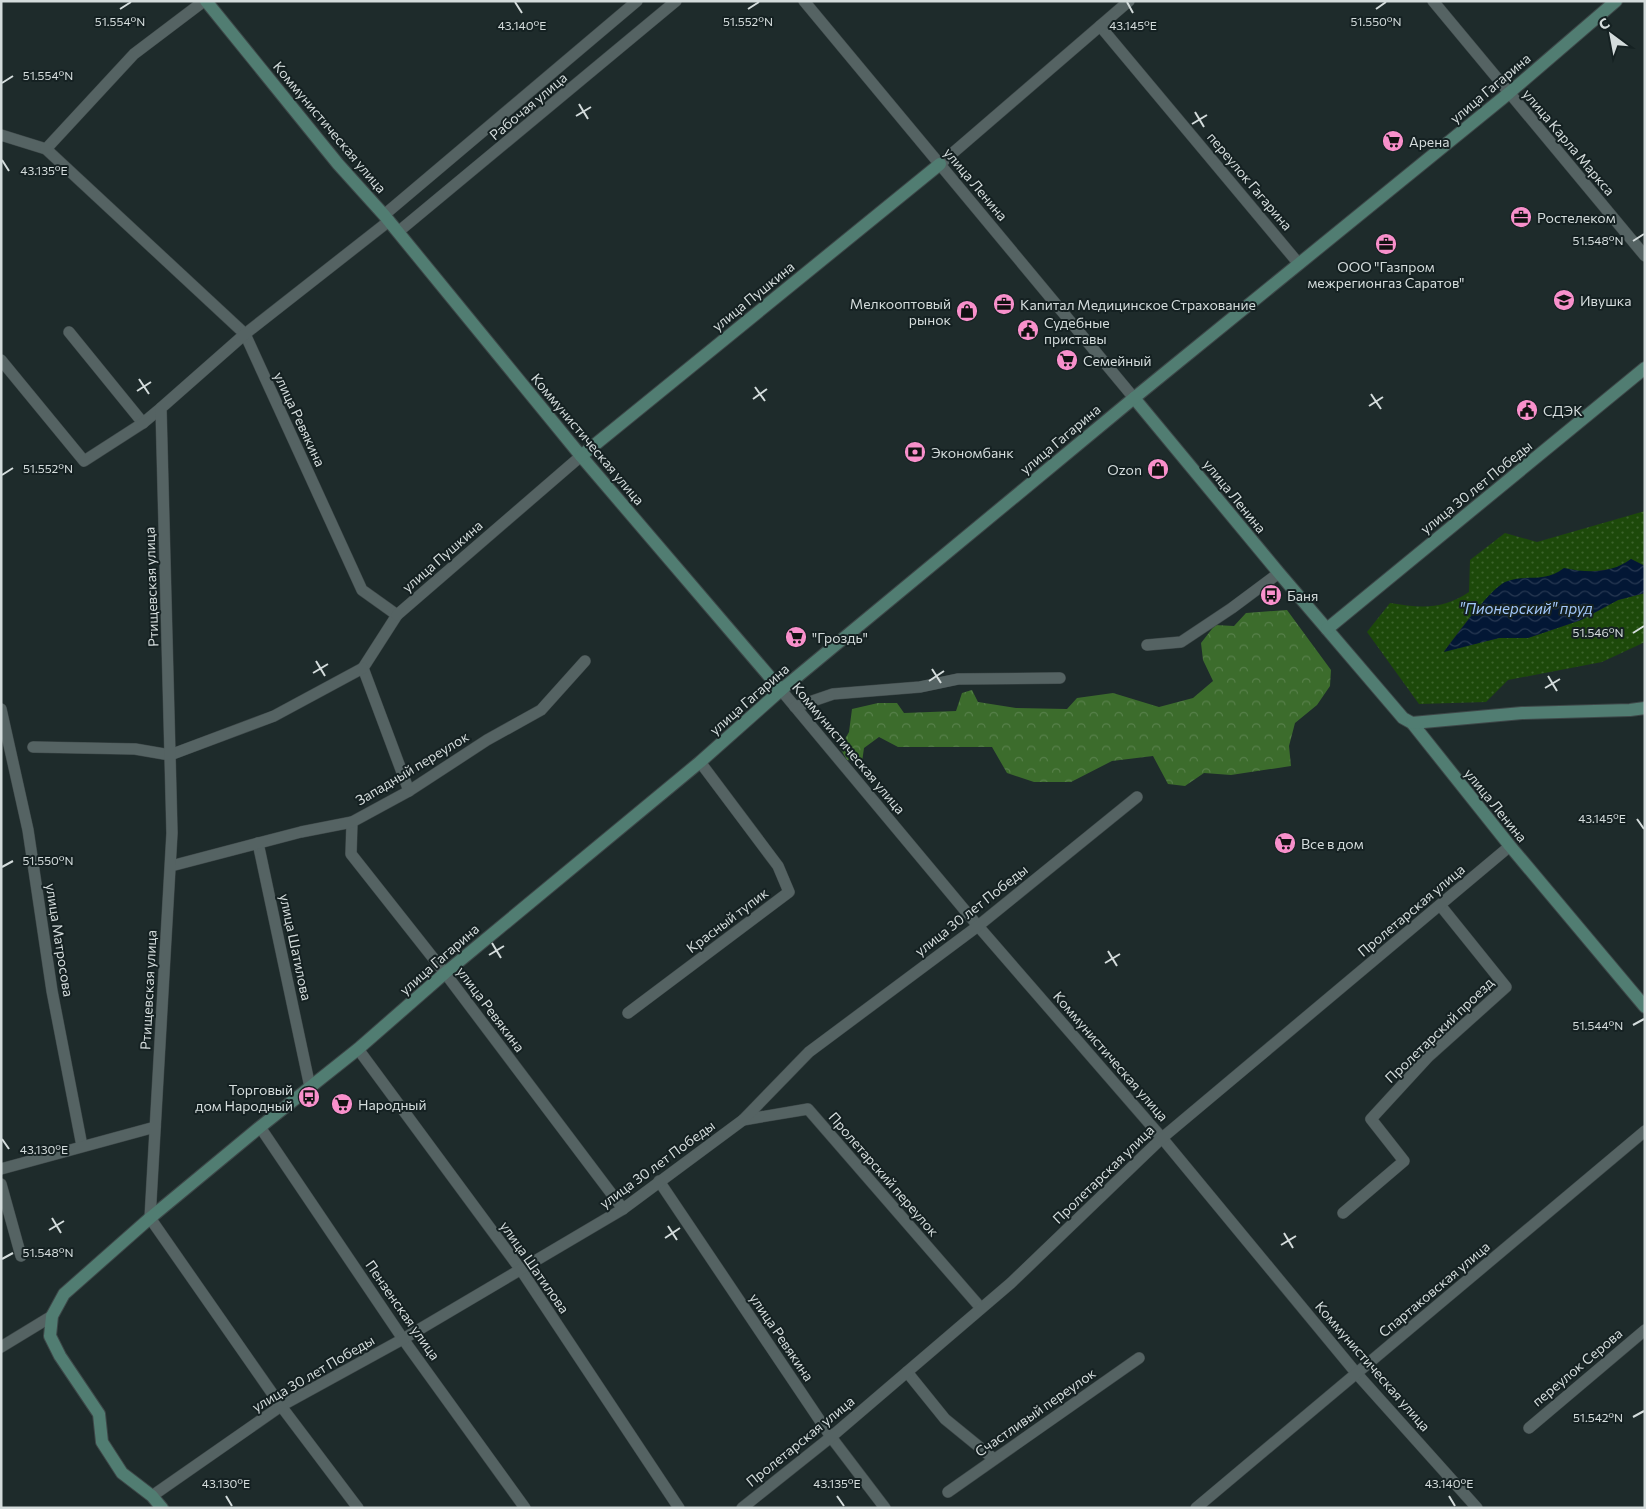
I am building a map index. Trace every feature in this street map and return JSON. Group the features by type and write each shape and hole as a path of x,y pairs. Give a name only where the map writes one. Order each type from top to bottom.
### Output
{"street":[{"path":"46,149 134,54 205,1"},
{"name":"Коммунистическая улица","path":"205,1 338,164 387,218 581,456 781,690 978,926 1162,1138 1357,1374 1475,1507"},
{"name":"Рабочая улица","path":"387,218 637,1"},
{"name":"Рабочая улица","path":"398,232 676,1"},
{"name":"улица Ленина","path":"804,1 1279,573 1403,718 1412,723 1510,846 1645,1007"},
{"name":"улица Пушкина","path":"397,614 581,456 940,164 1128,1"},
{"name":"улица Карла Маркса","path":"1433,1 1645,256"},
{"name":"улица Гагарина","path":"52,1316 64,1294 150,1218 260,1127 358,1050 445,973 700,762 781,690 1134,398 1509,93 1616,1"},
{"name":"переулок Гагарина","path":"1100,26 1299,264"},
{"name":"улица Ревякина","path":"1,135 46,149 245,334 362,590 397,614"},
{"path":"1,360 84,461 143,423 245,334 387,218"},
{"path":"69,332 143,423"},
{"name":"улица 30 лет Победы","path":"1327,629 1645,368"},
{"name":"Ртищевская улица","path":"150,1218 171,866 161,408"},
{"path":"1147,645 1181,642 1232,608 1279,573"},
{"path":"33,746 135,749 170,755 274,716 363,668 397,614"},
{"name":"Западный переулок","path":"171,866 258,843 352,822 409,791 487,740 542,710 586,661"},
{"path":"363,668 409,791"},
{"path":"795,707 833,694 920,687 958,679 1060,678"},
{"path":"1412,723 1522,713 1645,708"},
{"name":"улица Матросова","path":"1,709 28,830 52,990 82,1146"},
{"name":"Красный тупик","path":"628,1013 789,892 778,866 700,762"},
{"name":"улица 30 лет Победы","path":"152,1496 281,1406 403,1339 623,1210 659,1180 743,1120 809,1052 978,926 1137,796"},
{"name":"улица Ревякина","path":"352,822 351,854 445,973 623,1210"},
{"name":"улица Шатилова","path":"258,843 310,1087"},
{"name":"Пролетарская улица","path":"742,1508 832,1437 1011,1283 1162,1138 1510,846"},
{"name":"Пролетарский проезд","path":"1343,1213 1404,1161 1370,1119 1428,1057 1506,987 1440,905"},
{"name":"улица Шатилова","path":"358,1050 521,1270 679,1508"},
{"name":"Пролетарский переулок","path":"743,1120 808,1109 980,1308"},
{"path":"1,1169 155,1127"},
{"name":"Пензенская улица","path":"260,1127 403,1339 525,1508"},
{"name":"Спартаковская улица","path":"1196,1508 1645,1131"},
{"name":"улица Ревякина","path":"659,1180 832,1437 885,1508"},
{"path":"1,1184 21,1256"},
{"path":"150,1218 281,1406 358,1508"},
{"path":"1,1346 52,1316"},
{"path":"52,1316 50,1336 60,1356 99,1414 102,1442 122,1473 152,1496 162,1508"},
{"name":"переулок Серова","path":"1529,1428 1645,1330"},
{"name":"Счастливый переулок","path":"948,1492 1139,1358"},
{"path":"907,1372 945,1419 994,1459"}],"green space":[{"path":"1645,511 1645,566 1631,559 1618,568 1505,583 1473,613 1444,651 1499,638 1528,638 1581,620 1618,600 1645,593 1645,642 1602,662 1508,680 1486,702 1419,704 1367,632 1390,603 1411,606 1440,605 1469,592 1470,560 1505,533 1537,542"},
{"path":"1287,610 1331,670 1330,686 1317,705 1295,723 1289,746 1291,766 1231,775 1204,773 1185,786 1168,784 1153,756 1112,761 1071,782 1034,782 1007,773 992,747 898,747 879,737 864,748 862,762 847,760 840,748 849,732 852,709 878,703 897,703 904,713 956,711 962,693 972,690 978,702 1016,708 1067,709 1077,698 1113,693 1159,707 1193,698 1213,681 1203,660 1201,643 1215,625 1234,626 1246,613"}],"water":[{"name":"\"Пионерский\" пруд","path":"1631,559 1645,566 1645,593 1618,600 1581,620 1528,638 1499,638 1444,652 1482,603 1505,582 1520,578 1549,576 1564,568 1582,571 1607,570"}],"place":[{"name":"Арена","path":"1393,141"},
{"name":"Ростелеком","path":"1521,217"},
{"name":"ООО \"Газпром межрегионгаз Саратов\"","path":"1386,244"},
{"name":"Ивушка","path":"1564,300"},
{"name":"Капитал Медицинское Страхование","path":"1004,304"},
{"name":"Мелкооптовый рынок","path":"967,311"},
{"name":"Судебные приставы","path":"1028,330"},
{"name":"Семейный","path":"1067,360"},
{"name":"СДЭК","path":"1527,410"},
{"name":"Экономбанк","path":"915,452"},
{"name":"Ozon","path":"1158,469"},
{"name":"Баня","path":"1271,595"},
{"name":"\"Гроздь\"","path":"796,637"},
{"name":"Все в дом","path":"1285,843"},
{"name":"Торговый дом Народный","path":"309,1097"},
{"name":"Народный","path":"342,1104"}]}
